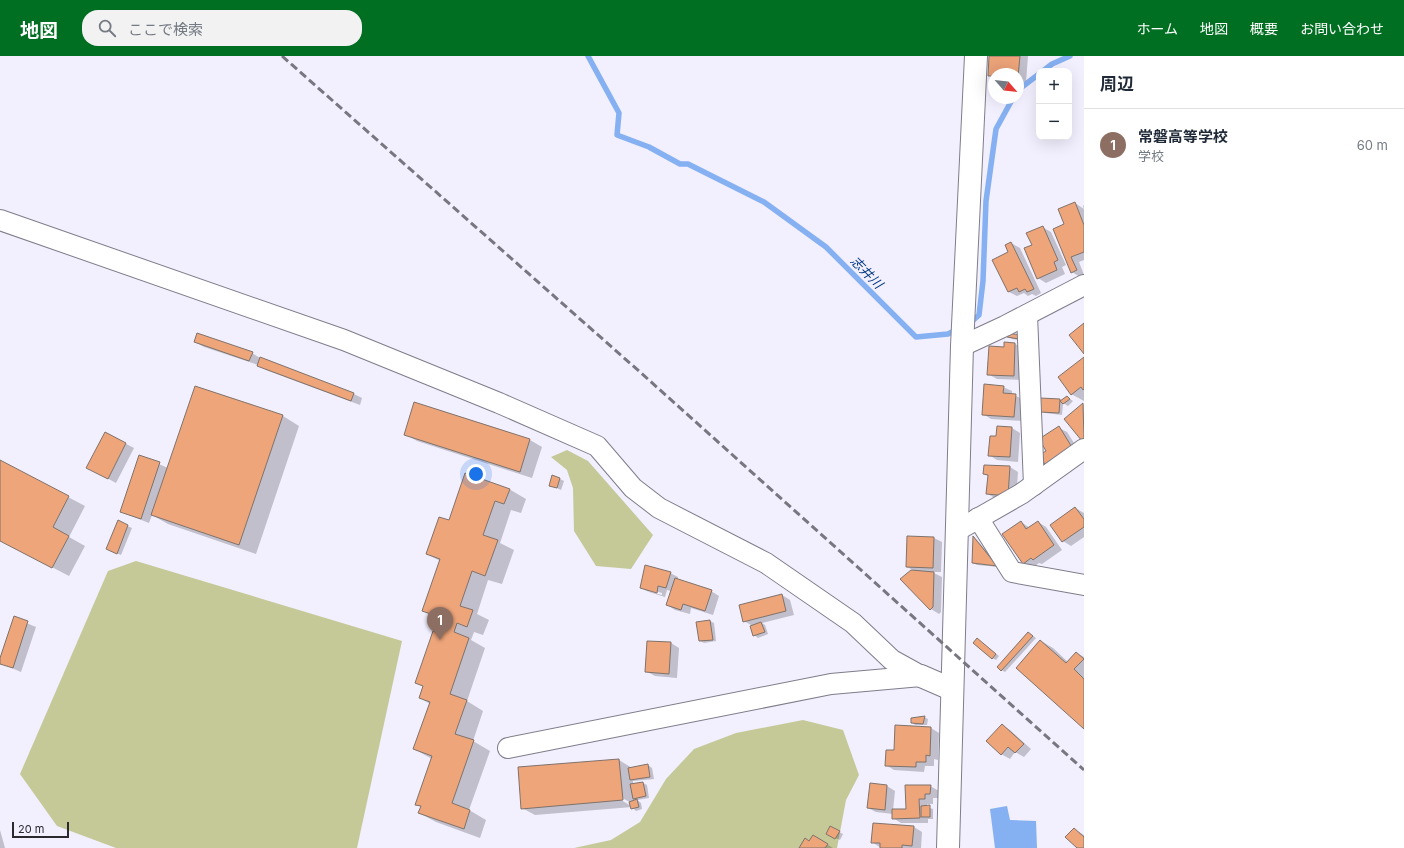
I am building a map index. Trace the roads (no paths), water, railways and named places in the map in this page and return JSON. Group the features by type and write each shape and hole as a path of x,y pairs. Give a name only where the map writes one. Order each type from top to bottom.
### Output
{"street":[{"path":"948,848 951,688 958,530 962,346 976,56"},
{"path":"0,220 344,340 492,400 597,446 633,488 659,508 766,563 853,623 892,660 921,676 951,688"},
{"path":"962,346 1027,315 1084,285"},
{"path":"1027,315 1034,485"},
{"path":"958,530 1034,485 1084,449"},
{"path":"978,518 1012,572 1084,585"},
{"path":"508,748 831,684 921,676"}],"water":[{"path":"1007,806 1010,820 1036,821 1037,848 995,848 990,809"}],"waterway":[{"name":"志井川","path":"588,56 619,113 617,135 649,147 680,164 688,164 764,202 826,247 916,337 948,334 958,329"},
{"name":"志井川","path":"1047,68 1070,56"},
{"name":"志井川","path":"1024,85 1036,76"},
{"name":"志井川","path":"969,324 979,315 983,281 986,201 996,129 1010,104"}],"railway":[{"path":"282,56 640,372 1084,770"}],"place":[{"name":"常磐高等学校","path":"440,640"}]}
